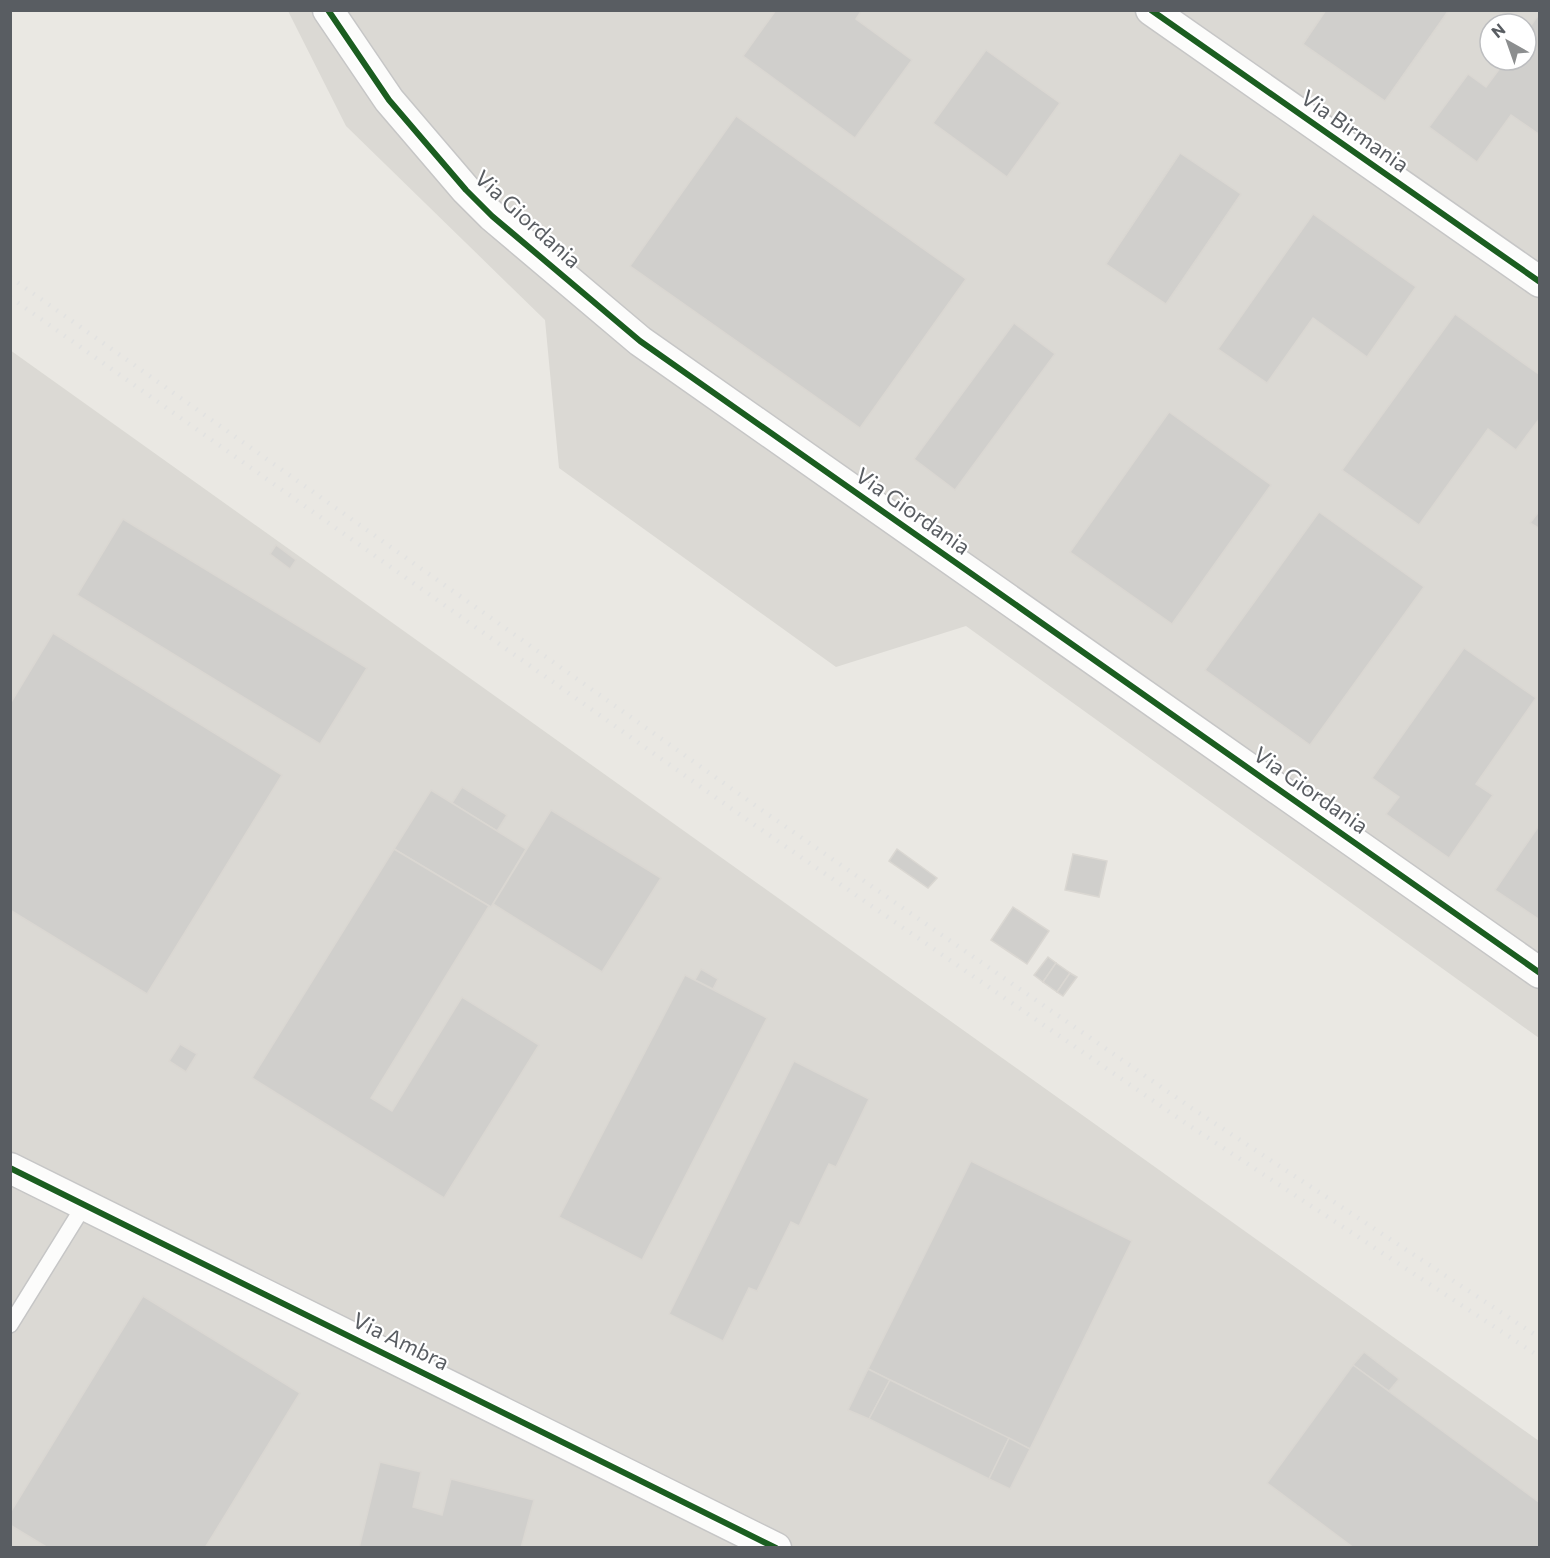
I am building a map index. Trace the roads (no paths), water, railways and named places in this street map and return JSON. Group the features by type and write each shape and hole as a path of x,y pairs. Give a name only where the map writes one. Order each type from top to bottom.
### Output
{"street":[{"name":"Via Giordania","path":"328,10 389,100 466,190 492,216 640,341 1539,973"},
{"name":"Via Birmania","path":"1151,10 1539,282"},
{"name":"Via Ambra","path":"10,1168 776,1548"}],"lane":[{"path":"10,1325 85,1204"}],"railway":[{"path":"10,277 766,813 1190,1107 1540,1338"},
{"path":"10,297 756,826 1181,1120 1540,1357"}]}
